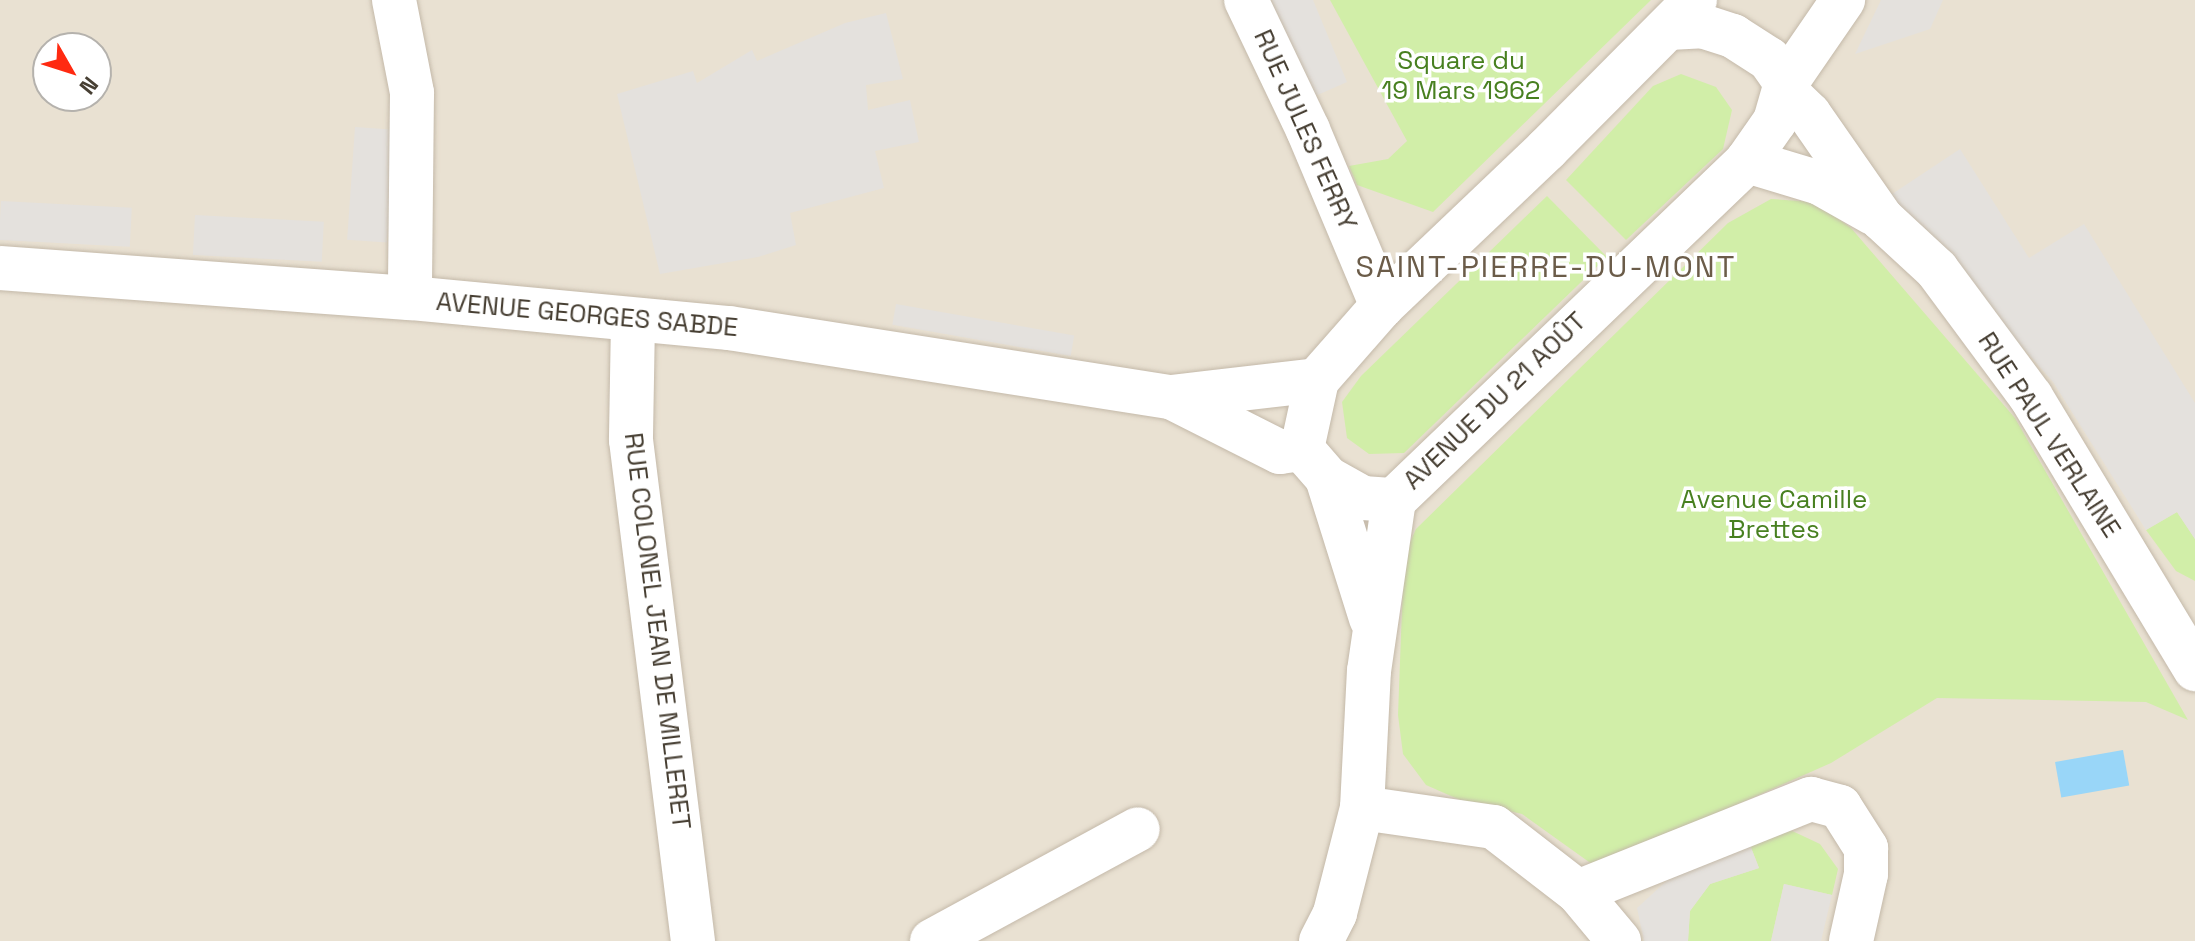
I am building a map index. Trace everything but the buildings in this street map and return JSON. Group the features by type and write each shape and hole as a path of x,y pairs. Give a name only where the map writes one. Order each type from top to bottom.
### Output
{"street":[{"path":"394,0 412,93 410,298"},
{"name":"RUE JULES FERRY","path":"1246,0 1308,130 1382,306"},
{"name":"AVENUE DU 21 AOÛT","path":"1314,464 1363,498 1394,500 1747,161 1775,121 1785,86 1843,0"},
{"path":"1375,631 1314,464 1317,380 1382,306 1682,14 1702,26 1733,36 1769,59 1785,86"},
{"name":"RUE PAUL VERLAINE","path":"1785,86 1809,114 1882,219 1937,270 2031,397 2195,669"},
{"name":"RUE PAUL VERLAINE","path":"1747,161 1820,183 1882,219"},
{"name":"AVENUE GEORGES SABDE","path":"0,268 410,298 729,328 1171,397"},
{"name":"RUE COLONEL JEAN DE MILLERET","path":"633,321 631,440 693,941"},
{"path":"1171,397 1317,380"},
{"path":"1171,397 1280,452 1314,464"},
{"path":"1321,941 1335,913 1362,808 1369,671 1394,500"},
{"path":"1578,892 1811,799 1840,807 1866,848 1866,874 1851,941"},
{"path":"1362,808 1494,827 1578,892 1619,941"},
{"path":"932,941 1138,829"}],"shaded area":[{"path":"0,0 2195,0 2195,941 0,941"},
{"path":"1271,0 1313,0 1347,82 1313,97"},
{"path":"1881,0 1943,0 1930,29 1855,54"},
{"path":"886,13 903,79 866,85 868,110 910,100 919,142 875,151 884,188 790,213 796,245 758,257 660,274 617,94 693,71 697,83 752,50 757,61 845,23"},
{"path":"355,127 395,130 387,243 347,240"},
{"path":"1960,149 2029,258 2084,224 2195,403 2195,539 2177,512 2146,530 2053,382 1889,196"},
{"path":"1,201 132,208 130,247 0,240"},
{"path":"195,215 324,222 322,262 193,255"},
{"path":"896,304 1074,335 1071,356 892,325"},
{"path":"1750,845 1759,868 1710,884 1690,911 1688,941 1644,941 1637,908 1673,875"},
{"path":"1784,884 1832,895 1821,941 1771,941"}],"green space":[{"name":"Square du 19 Mars 1962","path":"1330,0 1651,0 1433,212 1357,185 1349,166 1388,159 1407,141"},
{"path":"1681,74 1716,87 1732,110 1723,149 1626,240 1566,180 1653,86"},
{"path":"1547,196 1607,257 1404,453 1369,454 1347,438 1342,402 1361,376"},
{"name":"Avenue Camille Brettes","path":"1771,199 1815,202 1851,228 2015,418 2188,720 2146,702 1937,698 1831,763 1596,867 1522,814 1460,800 1426,785 1403,754 1398,715 1404,555 1416,529 1728,223"},
{"path":"2177,512 2195,539 2195,581 2176,571 2146,530"},
{"path":"1788,829 1820,844 1838,869 1832,895 1784,884 1771,941 1688,941 1690,911 1710,884 1759,868 1750,845"}],"water":[{"path":"2123,750 2129,785 2061,797 2055,762"}],"district":[{"name":"SAINT-PIERRE-DU-MONT","path":"1546,267"}]}
